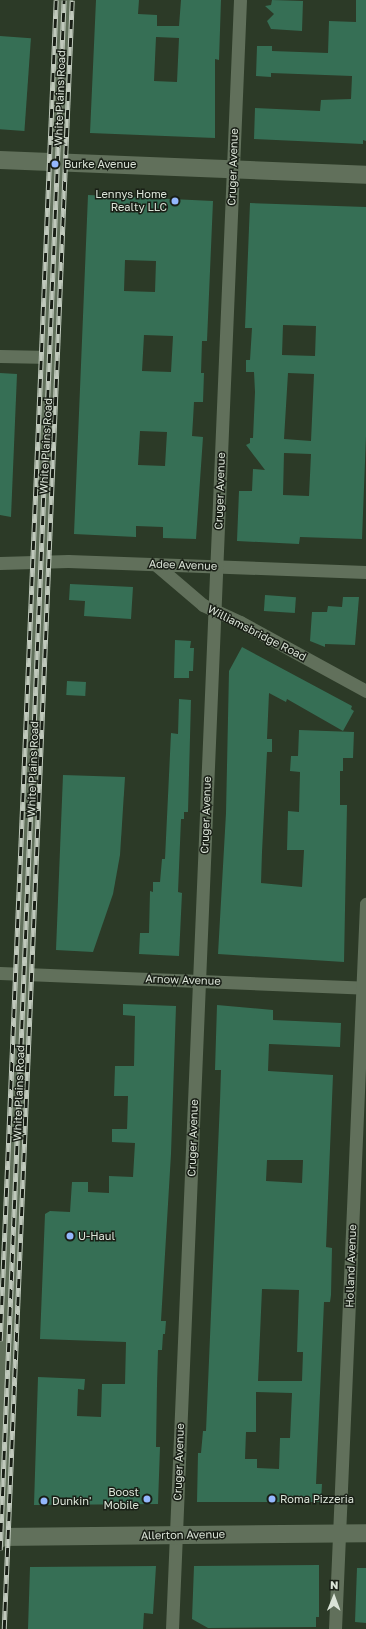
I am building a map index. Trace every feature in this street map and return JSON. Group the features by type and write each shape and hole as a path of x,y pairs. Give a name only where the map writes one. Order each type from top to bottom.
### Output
{"main road":[{"name":"White Plains Road","path":"0,1537 6,1276 24,974 64,0"},
{"path":"0,160 366,175"},
{"name":"Allerton Avenue","path":"0,1537 366,1533"}],"street":[{"name":"Cruger Avenue","path":"172,1629 240,0"},
{"path":"0,356 50,357"},
{"name":"Adee Avenue","path":"0,563 41,562 155,564 366,572"},
{"name":"Williamsbridge Road","path":"155,564 203,605 366,691"},
{"name":"Holland Avenue","path":"335,1629 364,988 366,904"},
{"name":"Arnow Avenue","path":"0,973 364,988"}],"building":[{"path":"96,0 139,0 138,14 157,15 157,26 179,26 181,0 221,0 219,60 215,59 215,138 90,133","holes":["156,37 179,38 177,82 154,81"]},
{"path":"272,0 303,1 302,31 271,29 267,21 274,14 265,6 271,5"},
{"path":"356,0 366,0 366,141 363,140 363,144 254,139 255,108 320,111 321,100 351,99 352,76 271,73 271,77 256,76 257,46 272,46 272,51 328,53 329,21 356,22"},
{"path":"0,36 31,38 24,131 0,129"},
{"path":"88,195 213,201 207,341 202,341 201,373 204,373 203,402 194,402 192,436 203,437 196,539 163,538 163,527 136,526 136,537 74,534","holes":["125,260 156,261 155,292 124,291","144,335 173,336 171,372 142,371","140,431 167,432 165,466 138,465"]},
{"path":"250,203 366,207 366,436 362,539 300,537 299,544 237,541 239,491 252,491 253,469 265,470 246,445 250,443 250,438 253,438 255,392 254,372 246,372 246,360 250,360 252,328 245,328","holes":["283,325 316,326 315,356 282,355","288,373 314,374 311,441 284,439","284,453 311,454 309,496 283,495"]},
{"path":"0,373 17,374 11,517 0,515"},
{"path":"70,584 133,587 131,619 84,616 85,601 69,600"},
{"path":"265,595 296,597 295,613 264,611"},
{"path":"343,597 359,597 355,645 325,644 325,647 310,641 312,612 327,612 328,606 342,607"},
{"path":"175,640 191,641 190,648 194,648 193,671 189,671 189,678 174,678"},
{"path":"242,647 352,706 351,709 354,711 343,731 287,699 286,702 269,693 267,739 272,739 272,752 267,752 261,883 302,887 304,850 287,850 288,811 299,812 300,772 290,771 291,756 298,756 299,730 354,732 353,758 343,758 343,771 340,771 340,805 347,805 344,962 218,954 226,813 229,671"},
{"path":"67,681 86,682 85,696 66,695"},
{"path":"179,699 191,700 188,812 184,812 184,819 181,819 178,892 182,893 179,956 139,954 140,933 149,933 150,891 153,892 153,882 160,882 162,859 165,859 171,733 178,734"},
{"path":"63,775 125,777 120,855 113,894 93,952 56,950"},
{"path":"123,1004 176,1006 171,1154 161,1321 166,1321 162,1350 158,1350 156,1447 160,1447 158,1504 34,1505 38,1377 85,1379 84,1390 78,1389 77,1416 101,1417 102,1384 125,1384 126,1342 40,1339 45,1214 50,1211 70,1212 72,1182 88,1182 88,1192 109,1193 109,1176 133,1177 135,1143 112,1142 112,1129 127,1129 128,1096 114,1096 115,1066 134,1066 135,1016 123,1015"},
{"path":"217,1005 273,1010 273,1020 341,1023 340,1047 269,1044 268,1071 333,1075 326,1247 332,1248 331,1295 330,1302 324,1302 316,1484 322,1484 321,1502 197,1502 198,1453 201,1453 203,1431 206,1431 220,1101 221,1070 215,1070","holes":["267,1160 303,1160 302,1183 266,1181","262,1289 299,1290 297,1352 303,1352 302,1381 258,1381","256,1392 292,1393 290,1438 280,1438 279,1469 257,1468 257,1459 245,1459 246,1432 256,1432"]},
{"path":"319,1565 319,1617 316,1617 316,1627 208,1628 192,1619 194,1566"},
{"path":"156,1566 153,1614 144,1613 143,1629 28,1629 30,1567"},
{"path":"357,1568 366,1568 366,1623 355,1622"}],"railway":[{"path":"0,1341 56,0"},
{"path":"0,1550 64,0"},
{"path":"4,1629 72,0"}],"place":[{"name":"Burke Avenue","path":"55,164"},
{"name":"Lennys Home Realty LLC","path":"175,201"},
{"name":"U-Haul","path":"70,1236"},
{"name":"Boost Mobile","path":"147,1499"},
{"name":"Roma Pizzeria","path":"272,1499"},
{"name":"Dunkin'","path":"44,1501"}]}
